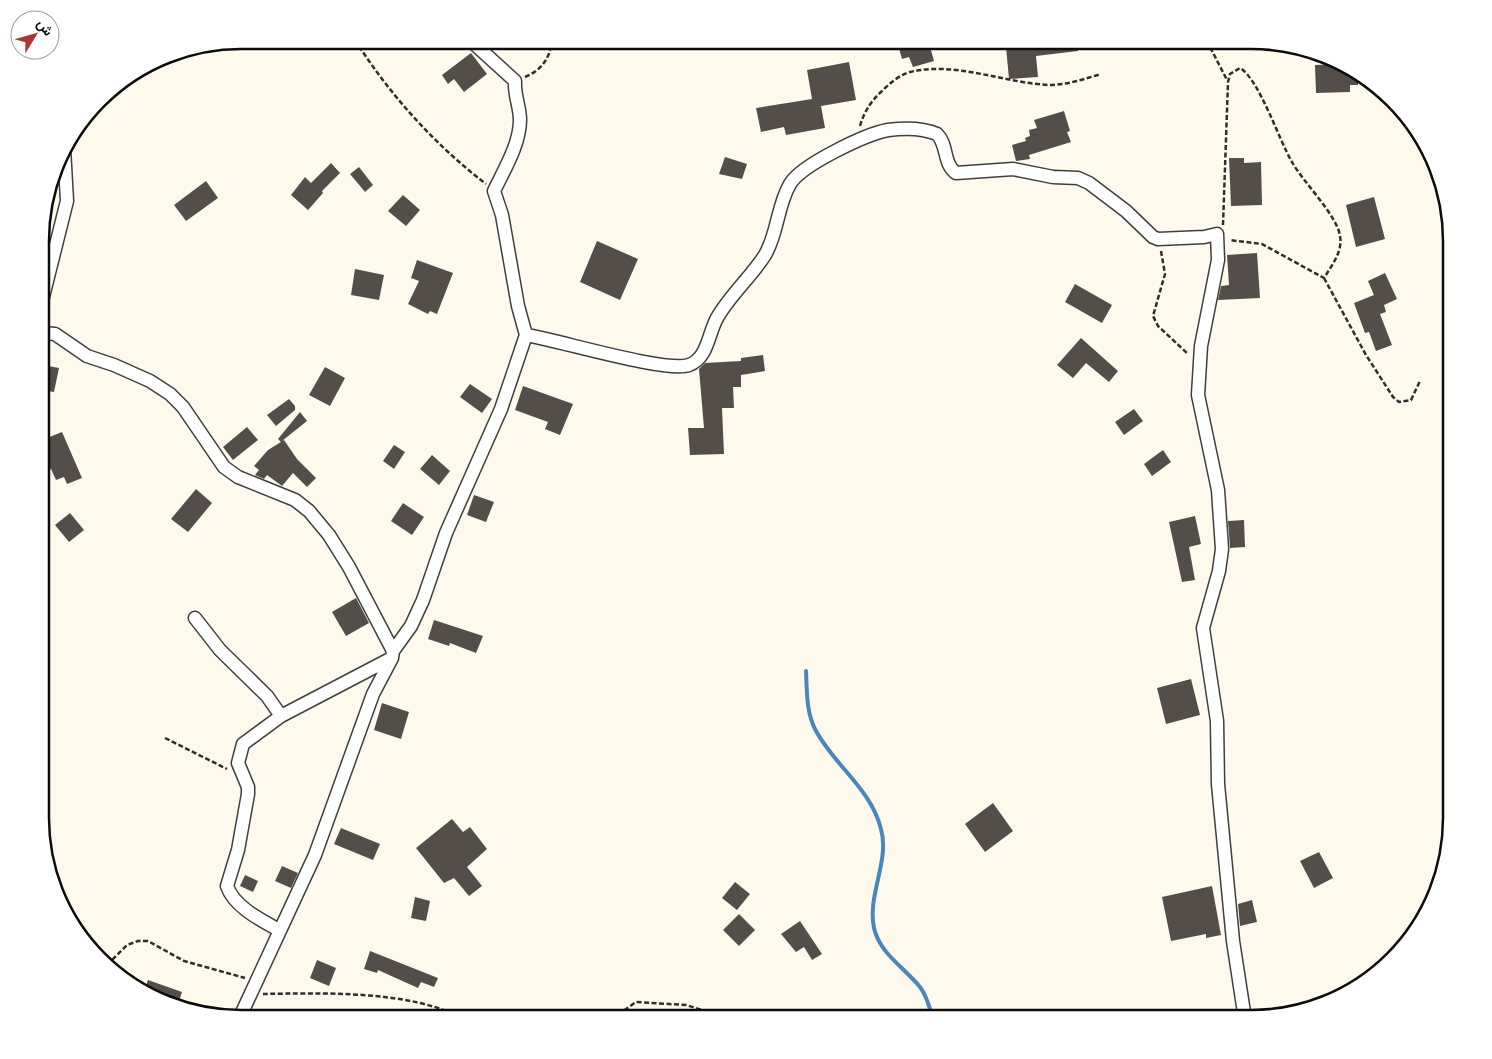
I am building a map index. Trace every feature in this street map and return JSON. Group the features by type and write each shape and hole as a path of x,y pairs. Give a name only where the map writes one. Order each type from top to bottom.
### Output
{"street":[{"path":"243,1010 314,855 382,674 411,626 423,600 446,533 502,409 526,335 502,215 494,191 507,164 519,130 520,113 514,92 515,81 480,49"},
{"path":"526,335 570,343 654,364 682,367 690,365 704,352 719,314 764,255 776,230 790,184 810,165 856,142 887,130 931,131 941,138 948,165 956,173 1013,169 1053,177 1078,178 1089,183 1126,210 1148,233 1158,239 1218,238 1218,260 1198,364 1198,394 1218,490 1222,549 1219,572 1203,628 1217,721 1218,784 1233,941 1244,1010"},
{"path":"49,274 67,201 65,164"},
{"path":"49,334 56,334 87,356 150,381 170,394 183,407 224,467 238,477 295,500 314,515 329,534 349,567 392,655"},
{"path":"196,618 220,650 268,696 281,716"},
{"path":"279,930 251,913 231,895 227,886 242,832 248,791 242,776 238,756 244,744 281,716 392,655"}],"path":[{"path":"361,49 370,64 423,129 494,191"},
{"path":"515,81 538,72 550,49"},
{"path":"1211,49 1228,82"},
{"path":"1324,278 1338,255 1341,244 1338,227 1292,162 1252,80 1240,68 1234,70 1230,74 1228,82 1225,216 1218,238 1262,244 1324,278 1366,355 1393,397 1399,402 1411,400 1420,381"},
{"path":"856,142 862,118 872,101 896,79 908,72 928,70 968,72 1003,80 1051,85 1075,82 1101,74"},
{"path":"1158,239 1164,274 1153,310 1155,322 1164,333 1198,364"},
{"path":"165,738 196,756 242,776"},
{"path":"111,960 127,945 138,941 148,941 184,961 256,980"},
{"path":"249,994 352,994 437,1007 444,1010"},
{"path":"625,1010 636,1002 686,1006 700,1010"}],"building":[{"path":"899,49 931,49 934,61 913,67 909,57 902,59"},
{"path":"1006,49 1078,49 1078,51 1036,56 1038,77 1009,79"},
{"path":"471,53 487,74 464,92 454,79 448,84 442,75"},
{"path":"849,62 856,100 821,106 825,128 786,135 784,127 761,132 756,108 812,99 807,70"},
{"path":"1315,65 1328,65 1358,81 1358,85 1350,85 1350,92 1316,93"},
{"path":"1064,111 1070,131 1067,132 1071,142 1029,155 1030,159 1016,161 1012,145 1026,141 1025,138 1030,136 1029,130 1037,128 1034,120"},
{"path":"725,157 747,164 742,179 719,174"},
{"path":"1229,158 1244,158 1244,163 1261,162 1262,205 1231,206"},
{"path":"331,163 340,173 322,191 323,193 308,210 291,195 305,177 311,183"},
{"path":"359,167 373,185 365,192 350,174"},
{"path":"206,181 218,198 186,221 174,205"},
{"path":"403,195 420,210 406,226 388,211"},
{"path":"1374,197 1385,239 1356,247 1346,205"},
{"path":"597,241 638,259 620,300 580,282"},
{"path":"1257,253 1260,298 1218,300 1221,286 1229,285 1227,255"},
{"path":"417,260 453,273 437,314 430,311 428,314 408,304 419,281 411,278"},
{"path":"355,269 384,275 379,300 351,295"},
{"path":"1385,273 1397,299 1384,305 1386,312 1380,314 1392,345 1376,351 1369,332 1365,333 1354,303 1374,295 1368,281"},
{"path":"1075,284 1112,305 1102,323 1065,302"},
{"path":"1081,338 1118,371 1109,382 1086,363 1073,378 1057,365"},
{"path":"763,355 765,371 741,375 741,387 733,387 734,408 722,408 724,454 690,455 688,428 704,428 699,369 705,363 741,361 741,358"},
{"path":"49,366 59,368 54,392 49,391"},
{"path":"325,367 345,378 330,406 309,395"},
{"path":"470,384 492,399 482,413 460,397"},
{"path":"523,386 573,404 560,435 545,429 548,422 515,410"},
{"path":"289,399 295,406 295,410 276,426 267,415"},
{"path":"1134,409 1143,421 1124,435 1115,422"},
{"path":"300,412 307,421 282,441 284,440 297,459 316,478 307,487 293,473 282,486 267,475 264,479 255,475 259,470 254,466 268,450 281,442 278,439"},
{"path":"247,427 258,440 233,460 223,447"},
{"path":"62,432 82,478 67,484 64,477 56,480 51,469 49,470 49,437"},
{"path":"394,445 405,452 394,469 383,461"},
{"path":"1163,450 1171,462 1152,476 1144,464"},
{"path":"432,455 450,471 439,485 420,469"},
{"path":"196,489 212,503 188,532 171,519"},
{"path":"474,495 494,502 486,522 467,515"},
{"path":"403,503 424,517 412,535 391,521"},
{"path":"70,513 84,530 69,542 55,525"},
{"path":"1195,516 1201,544 1189,547 1195,580 1182,582 1169,522"},
{"path":"1244,520 1245,547 1230,548 1228,521"},
{"path":"356,598 369,623 346,636 332,612"},
{"path":"434,620 483,636 476,653 450,643 449,646 428,639"},
{"path":"1191,679 1200,715 1166,724 1157,688"},
{"path":"382,703 409,712 401,739 374,730"},
{"path":"993,803 1013,831 985,852 965,824"},
{"path":"452,819 463,832 470,827 487,849 467,867 482,886 469,896 454,878 444,883 416,848"},
{"path":"341,828 380,844 373,860 334,844"},
{"path":"1319,852 1333,878 1314,888 1300,861"},
{"path":"282,866 298,873 291,888 275,881"},
{"path":"245,875 258,881 253,892 240,886"},
{"path":"735,882 750,894 737,910 722,898"},
{"path":"1212,886 1221,935 1206,938 1206,934 1171,941 1162,897"},
{"path":"415,897 430,901 426,921 411,918"},
{"path":"1252,900 1257,922 1240,926 1238,904"},
{"path":"739,914 755,930 739,946 723,930"},
{"path":"800,921 822,954 812,960 804,947 796,952 781,934"},
{"path":"370,951 438,978 434,987 421,982 418,988 378,970 377,973 364,969"},
{"path":"317,960 336,968 329,986 310,978"},
{"path":"148,980 182,992 179,1000 146,985"}],"waterway":[{"path":"806,671 810,717 816,731 869,802 881,829 883,853 873,903 874,928 877,937 893,960 914,980 922,991 930,1010"}]}
